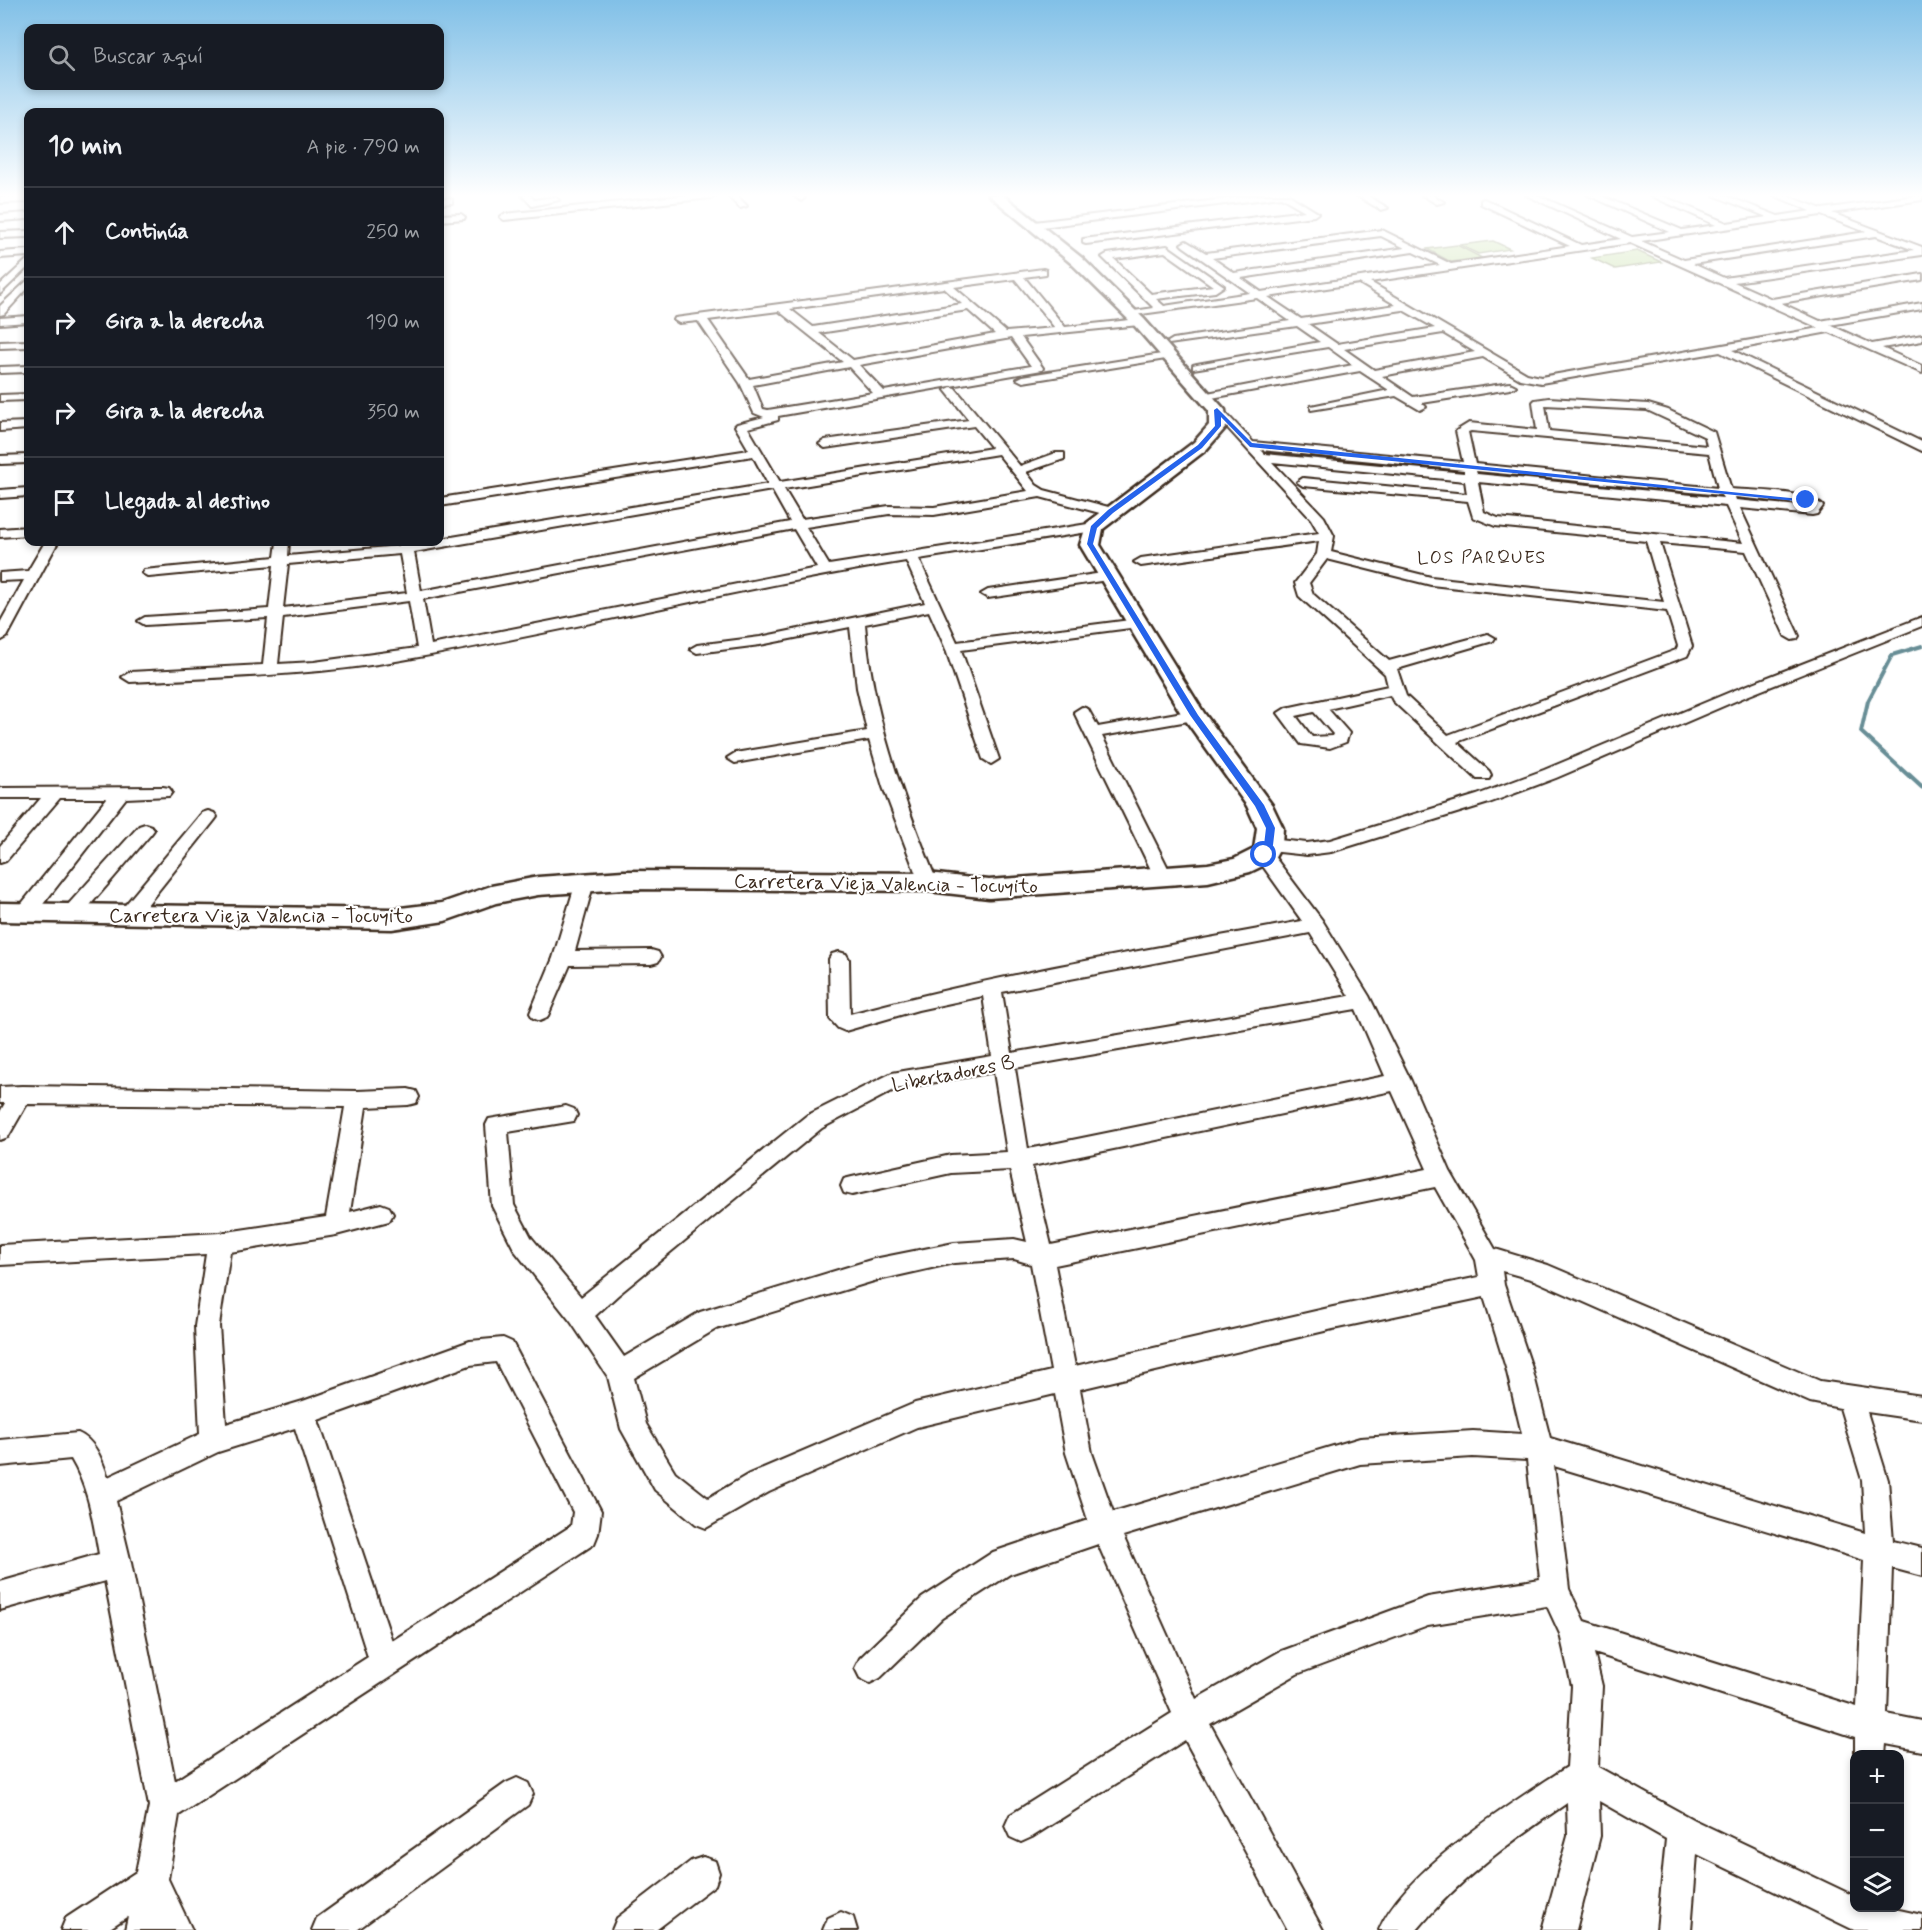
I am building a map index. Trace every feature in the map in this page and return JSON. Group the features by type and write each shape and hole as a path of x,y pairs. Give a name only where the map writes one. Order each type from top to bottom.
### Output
{"street":[{"path":"701,318 746,383 758,411 767,414 1038,368 1009,336 946,285"},
{"path":"678,320 946,285"},
{"path":"1025,285 1062,330"},
{"path":"1101,285 1171,349 1212,403 1317,517 1327,536 1324,554 1302,583 1306,596 1392,672 1399,698 1483,775"},
{"path":"1136,285 1161,309"},
{"path":"1175,285 1184,292"},
{"path":"1148,297 1215,289 1218,285"},
{"path":"1246,285 1416,404 1510,386"},
{"path":"746,383 1009,336 1062,330 1342,285"},
{"path":"1367,285 1524,377 1541,380 1721,348 1922,306"},
{"path":"1733,285 1922,370"},
{"path":"1772,302 1874,285"},
{"path":"0,312 24,287"},
{"path":"15,297 24,297"},
{"path":"1135,318 1161,309 1262,297"},
{"path":"809,331 972,306"},
{"path":"825,570 741,426 748,422 951,390 1299,324 1403,307"},
{"path":"782,308 852,364 881,394"},
{"path":"0,321 24,320"},
{"path":"1197,367 1444,330"},
{"path":"1872,347 1922,338"},
{"path":"0,345 24,344"},
{"path":"1721,348 1922,447"},
{"path":"1212,403 1367,371 1484,354"},
{"path":"0,370 24,369"},
{"path":"951,390 1018,471 1040,493 1102,519"},
{"path":"1315,408 1398,392"},
{"path":"0,398 24,397"},
{"path":"1544,434 1539,402 1542,401 1648,407 1664,411 1710,435 1729,497 1792,636"},
{"path":"130,677 314,667 425,651 825,570 911,556 1102,519 1200,446 1218,426 1212,403"},
{"path":"825,444 978,422"},
{"path":"0,428 24,426"},
{"path":"1714,450 1469,427 1462,431 1479,514 1495,522 1753,548"},
{"path":"1250,445 1471,472 1729,497 1806,500 1817,506 1812,511 1729,497"},
{"path":"444,539 1001,450"},
{"path":"444,501 756,452"},
{"path":"1018,471 1060,456"},
{"path":"1261,457 1471,472"},
{"path":"0,460 24,459"},
{"path":"1303,482 1474,498"},
{"path":"0,494 24,492"},
{"path":"145,621 276,613 415,596 798,524 889,510 934,512 1040,493"},
{"path":"1102,519 1090,544 1194,715 1259,805 1270,828 1266,850 1362,1001 1441,1176 1488,1258 1492,1285 1519,1368 1539,1448 1555,1591 1574,1632 1587,1686 1582,1775 1584,1836 1559,1930"},
{"path":"0,533 24,531"},
{"path":"1141,562 1327,536"},
{"path":"1446,741 1682,653 1686,646 1652,538"},
{"path":"0,637 49,546"},
{"path":"270,669 283,546"},
{"path":"149,573 281,561 397,546"},
{"path":"405,546 425,651"},
{"path":"1324,554 1431,581 1673,607"},
{"path":"911,556 952,647 991,759"},
{"path":"0,577 33,575"},
{"path":"988,594 1109,576"},
{"path":"697,650 760,641 934,606"},
{"path":"857,621 858,656 876,734 896,801 928,882"},
{"path":"1266,850 1331,846 1482,799 1560,770 1742,693 1922,621"},
{"path":"952,647 1138,623"},
{"path":"1386,667 1488,638"},
{"path":"1317,706 1396,689"},
{"path":"1082,712 1164,878"},
{"path":"1093,733 1194,715"},
{"path":"735,758 876,734"},
{"path":"0,857 56,792"},
{"path":"26,912 121,792"},
{"path":"0,793 163,792"},
{"path":"128,915 208,817"},
{"path":"72,913 145,830"},
{"name":"Carretera Vieja Valencia - Tocuyito","path":"0,912 411,918 445,912 491,895 538,886 585,882 623,880 928,882 989,889 1164,878 1242,866 1266,850"},
{"path":"540,1013 563,958 585,882"},
{"path":"839,959 838,1009 840,1018 846,1023 918,1003 991,987 1315,925"},
{"path":"563,958 651,957"},
{"path":"991,987 1018,1160 1042,1257 1079,1453 1105,1528 1190,1719 1306,1930"},
{"name":"Libertadores B","path":"580,1314 609,1287 814,1122 892,1081 1362,1001"},
{"path":"852,1186 951,1164 1018,1160 1400,1082"},
{"path":"0,1131 11,1095 357,1099 408,1097"},
{"path":"336,1225 357,1099"},
{"path":"566,1115 497,1125 503,1206 523,1244 580,1314 620,1373 634,1429 665,1481 706,1514 759,1483 915,1414 1333,1318 1492,1285"},
{"path":"620,1373 709,1320 874,1270 954,1253 1014,1249 1042,1257 1441,1176"},
{"path":"0,1255 220,1243 336,1225 381,1214"},
{"path":"214,1441 207,1326 220,1243"},
{"path":"1488,1258 1540,1272 1819,1394 1922,1408"},
{"path":"101,1494 214,1441 303,1413 470,1353 503,1350 587,1511 584,1534 165,1806"},
{"path":"1850,1398 1875,1480 1879,1551 1870,1740"},
{"path":"303,1413 385,1663"},
{"path":"870,1668 932,1608 1003,1562 1105,1528 1360,1451 1473,1444 1539,1448 1922,1562"},
{"path":"0,1453 78,1446 92,1469 101,1494 117,1563 165,1806 142,1930"},
{"path":"0,1596 117,1563"},
{"path":"1022,1826 1190,1719 1289,1662 1428,1611 1555,1591"},
{"path":"1574,1632 1870,1740 1922,1736"},
{"path":"1582,1775 1683,1831 1870,1919 1919,1930"},
{"path":"1396,1930 1416,1904 1477,1846 1582,1775"},
{"path":"329,1930 517,1794"},
{"path":"1674,1930 1683,1831"},
{"path":"629,1930 703,1873"},
{"path":"78,1930 152,1881"},
{"path":"152,1881 175,1930"}],"waterway":[{"path":"1910,777 1861,732 1868,701 1892,655 1922,646"},
{"path":"1909,775 1922,787"}],"district":[{"name":"LOS PARQUES","path":"1482,557"}],"route":[{"path":"1264,855 1269,845 1270,828 1259,805 1194,715 1090,544 1094,527 1200,446 1218,426 1217,410 1250,445 1806,500"}]}
